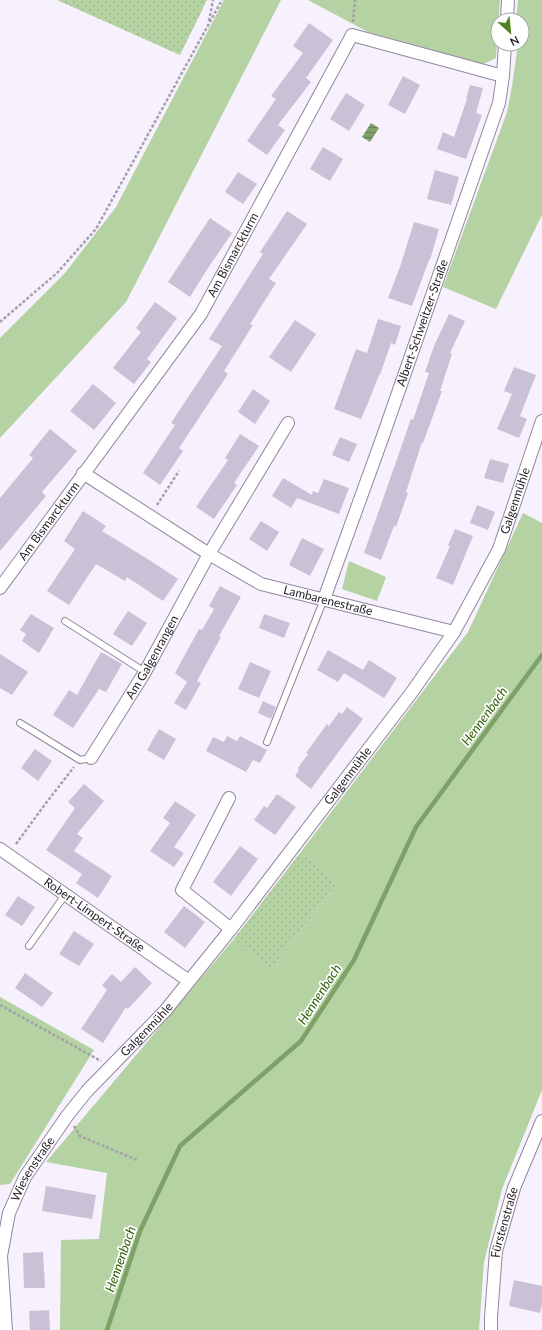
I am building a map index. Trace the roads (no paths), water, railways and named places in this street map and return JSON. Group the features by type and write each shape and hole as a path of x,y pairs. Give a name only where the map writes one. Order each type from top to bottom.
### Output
{"street":[{"path":"507,12 508,0"},
{"name":"Am Bismarckturm","path":"0,588 201,314 352,35 503,76"},
{"name":"Albert-Schweitzer-Straße","path":"324,599 383,436 499,103 504,52"},
{"name":"Galgenmühle","path":"87,1090 112,1067 165,1011 231,929 407,698 454,632 499,549 542,420"},
{"path":"209,554 288,423"},
{"name":"Lambarenestraße","path":"83,473 209,554 261,584 454,632"},
{"name":"Am Galgenrangen","path":"85,759 145,672 209,554"},
{"path":"228,798 182,890 231,929"},
{"name":"Robert-Limpert-Straße","path":"4,852 189,981"},
{"name":"Wiesenstraße","path":"4,1324 1,1256 9,1213 25,1177 87,1090"},
{"name":"Fürstenstraße","path":"491,1330 496,1251 514,1188 542,1121"}],"lane":[{"path":"267,742 324,599"},
{"path":"65,622 145,672"},
{"path":"20,723 85,759"},
{"path":"29,946 65,895"}],"waterway":[{"name":"Hennenbach","path":"107,1330 140,1231 180,1146 301,1041 354,960 416,827 542,655"}]}
